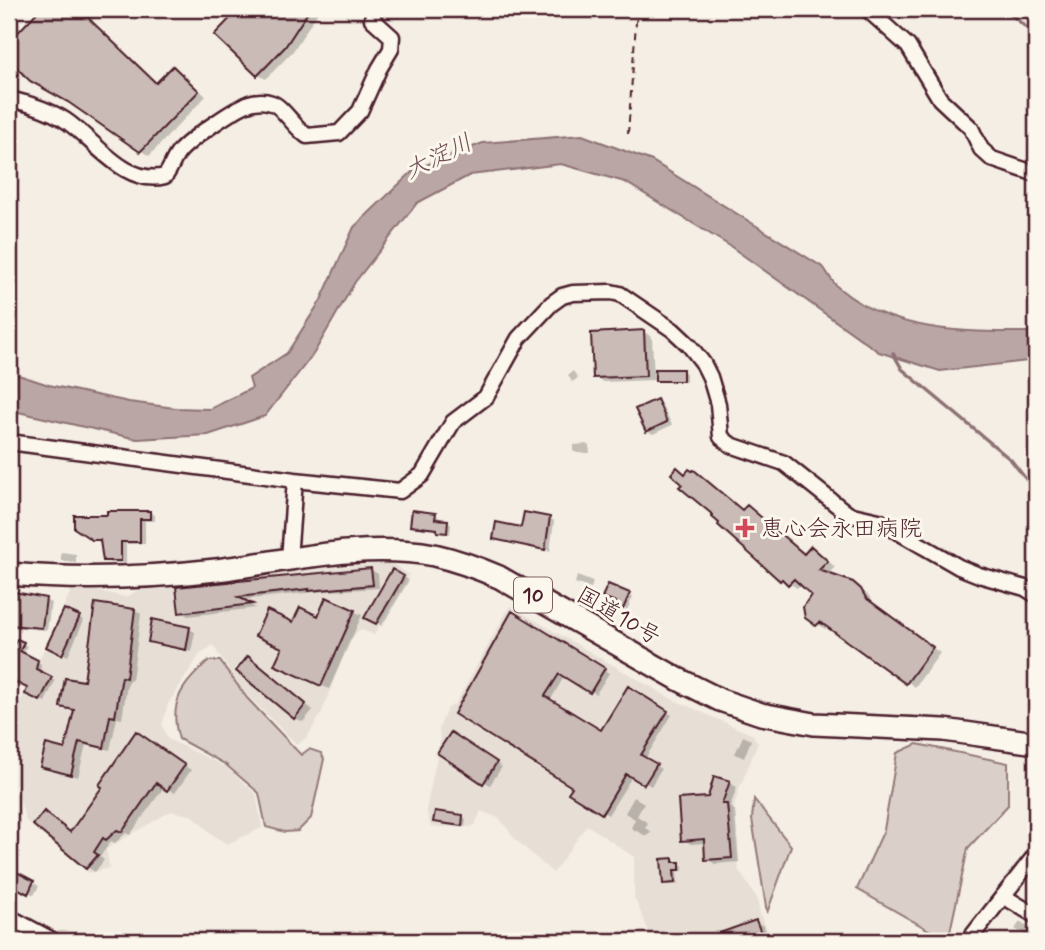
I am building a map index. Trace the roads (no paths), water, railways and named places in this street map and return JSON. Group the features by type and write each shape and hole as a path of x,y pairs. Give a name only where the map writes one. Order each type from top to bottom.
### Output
{"highway":[{"name":"国道10号","path":"9,574 85,578 149,577 356,551 433,555 499,577 678,680 720,700 761,714 814,724 944,730 1036,743"}],"street":[{"path":"9,99 64,120 126,169 144,177 165,176 178,152 245,105 258,101 273,103 281,108 289,121 307,136 339,133 360,110 391,49 392,37 372,19 374,9"},
{"path":"867,9 908,46 940,99 971,128 981,149 992,159 1036,174"},
{"path":"9,442 392,492 409,487 429,464 453,422 486,397 512,347 551,304 562,296 573,293 611,292 630,298 689,345 710,377 718,404 722,437 731,445 784,463 848,514 879,521 958,567 1025,588 1036,595"},
{"path":"289,559 295,480"},
{"path":"968,941 1034,861"},
{"path":"1003,896 1036,916"},
{"path":"9,917 54,941"}],"waterway":[{"path":"1005,9 1036,36"},
{"path":"893,353 902,369 1011,460 1036,492"}],"place":[{"name":"恵心会永田病院","path":"745,528"}],"water label":[{"name":"大淀川","path":"438,156"}]}
